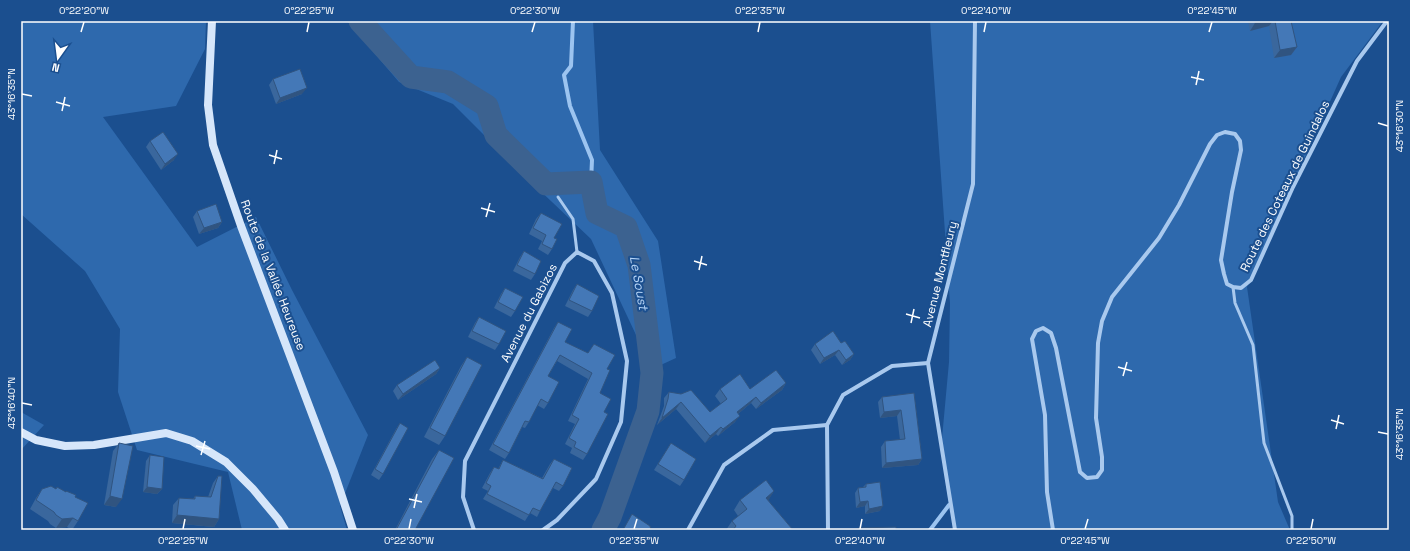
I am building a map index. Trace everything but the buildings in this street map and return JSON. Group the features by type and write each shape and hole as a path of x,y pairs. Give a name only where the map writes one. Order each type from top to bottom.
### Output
{"street":[{"name":"Route de la Vallée Heureuse","path":"212,21 208,105 213,145 241,226 334,472 353,530"},
{"name":"Avenue Montfleury","path":"955,530 928,363 973,184 974,21"},
{"name":"Route des Coteaux de Guindalos","path":"1053,530 1048,492 1045,415 1032,339 1036,331 1043,328 1051,333 1056,348 1080,472 1087,478 1097,477 1102,470 1102,457 1096,418 1098,343 1102,321 1112,297 1159,238 1179,205 1210,144 1217,135 1225,132 1235,134 1240,140 1241,150 1232,192 1221,260 1227,284 1233,288 1241,288 1251,280 1293,187 1358,61 1387,21"},
{"path":"543,530 557,520 596,479 621,422 627,361 612,294 594,261 576,252"},
{"name":"Avenue du Gabizos","path":"474,530 463,497 465,461 566,263 576,252"},
{"path":"828,530 827,424 843,395 892,366 928,363"},
{"path":"688,530 724,465 773,430 827,424"},
{"path":"21,432 36,440 65,446 94,445 166,433 192,441 226,462 253,489 278,519 285,530"}],"lane":[{"path":"558,197 573,219 576,252"},
{"path":"1233,288 1235,303 1253,345 1264,443 1292,516 1292,530"}],"shaded area":[{"path":"21,21 206,21 205,49 176,106 103,117 197,247 256,217 292,290 368,435 340,506 347,530 242,530 228,472 137,450 118,392 120,329 85,271 21,214"},
{"path":"347,21 593,21 600,150 658,241 676,358 652,369 591,239 532,183 453,104 399,82"},
{"path":"930,21 1383,21 1341,77 1247,287 1278,502 1290,530 955,530 949,505 941,449 949,362 950,303"},
{"path":"21,412 44,425 21,450"}],"waterway":[{"name":"Le Soust","path":"360,21 411,77 448,82 487,106 496,135 546,184 591,182 597,213 626,227 639,265 652,373 648,411 610,517 603,530"},
{"path":"573,21 571,66 564,75 570,106 592,160 591,182"},
{"path":"930,530 949,505"}]}
